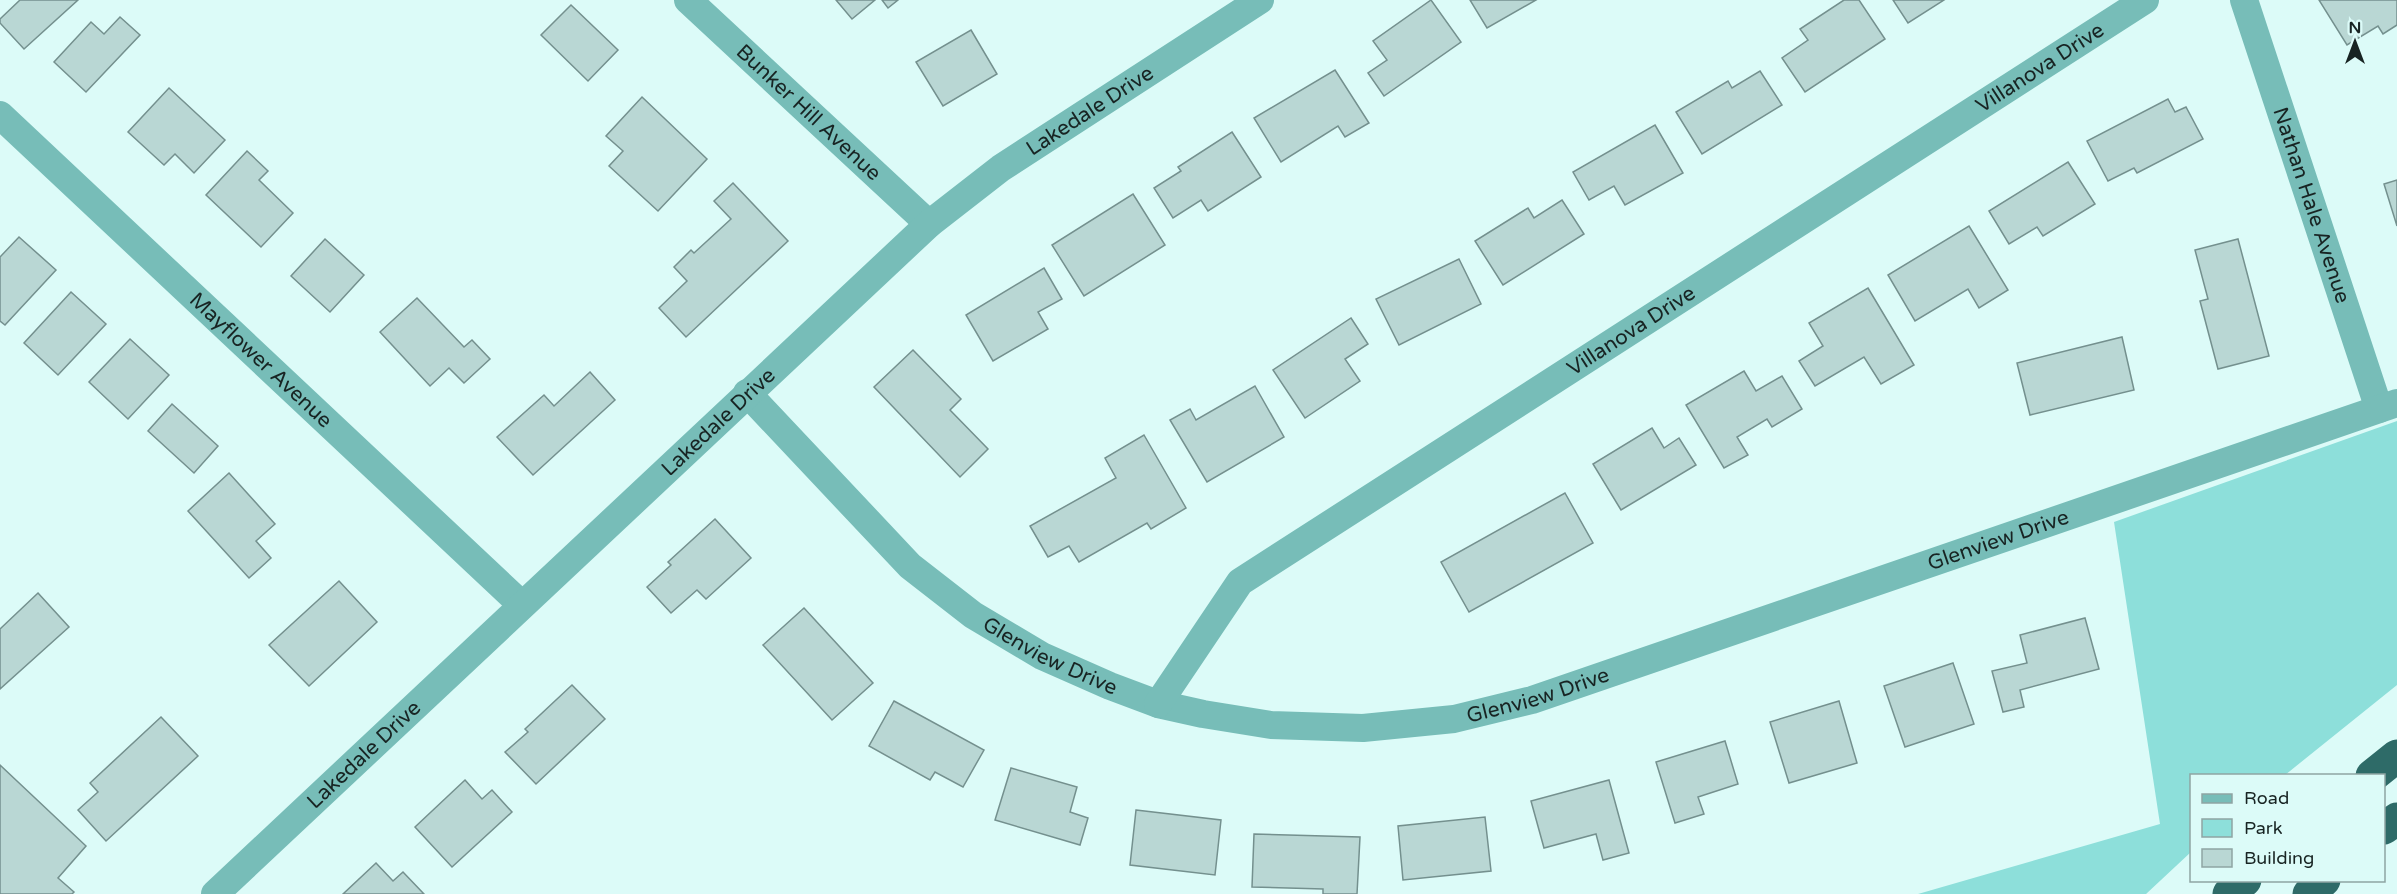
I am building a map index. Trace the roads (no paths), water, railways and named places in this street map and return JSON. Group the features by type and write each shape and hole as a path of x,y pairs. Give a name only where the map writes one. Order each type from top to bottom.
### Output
{"highway":[{"path":"2374,774 2397,756"},
{"path":"2229,894 2243,882"},
{"path":"2309,894 2322,882"}],"street":[{"name":"Bunker Hill Avenue","path":"688,0 929,224"},
{"name":"Lakedale Drive","path":"215,894 929,224 1002,168 1260,0"},
{"name":"Villanova Drive","path":"1158,704 1240,582 2145,0"},
{"name":"Nathan Hale Avenue","path":"2244,0 2388,406"},
{"name":"Mayflower Avenue","path":"0,115 522,605"},
{"name":"Glenview Drive","path":"747,393 910,566 973,615 1042,656 1158,704 1271,725 1363,728 1454,719 1521,703 2388,406"}]}
